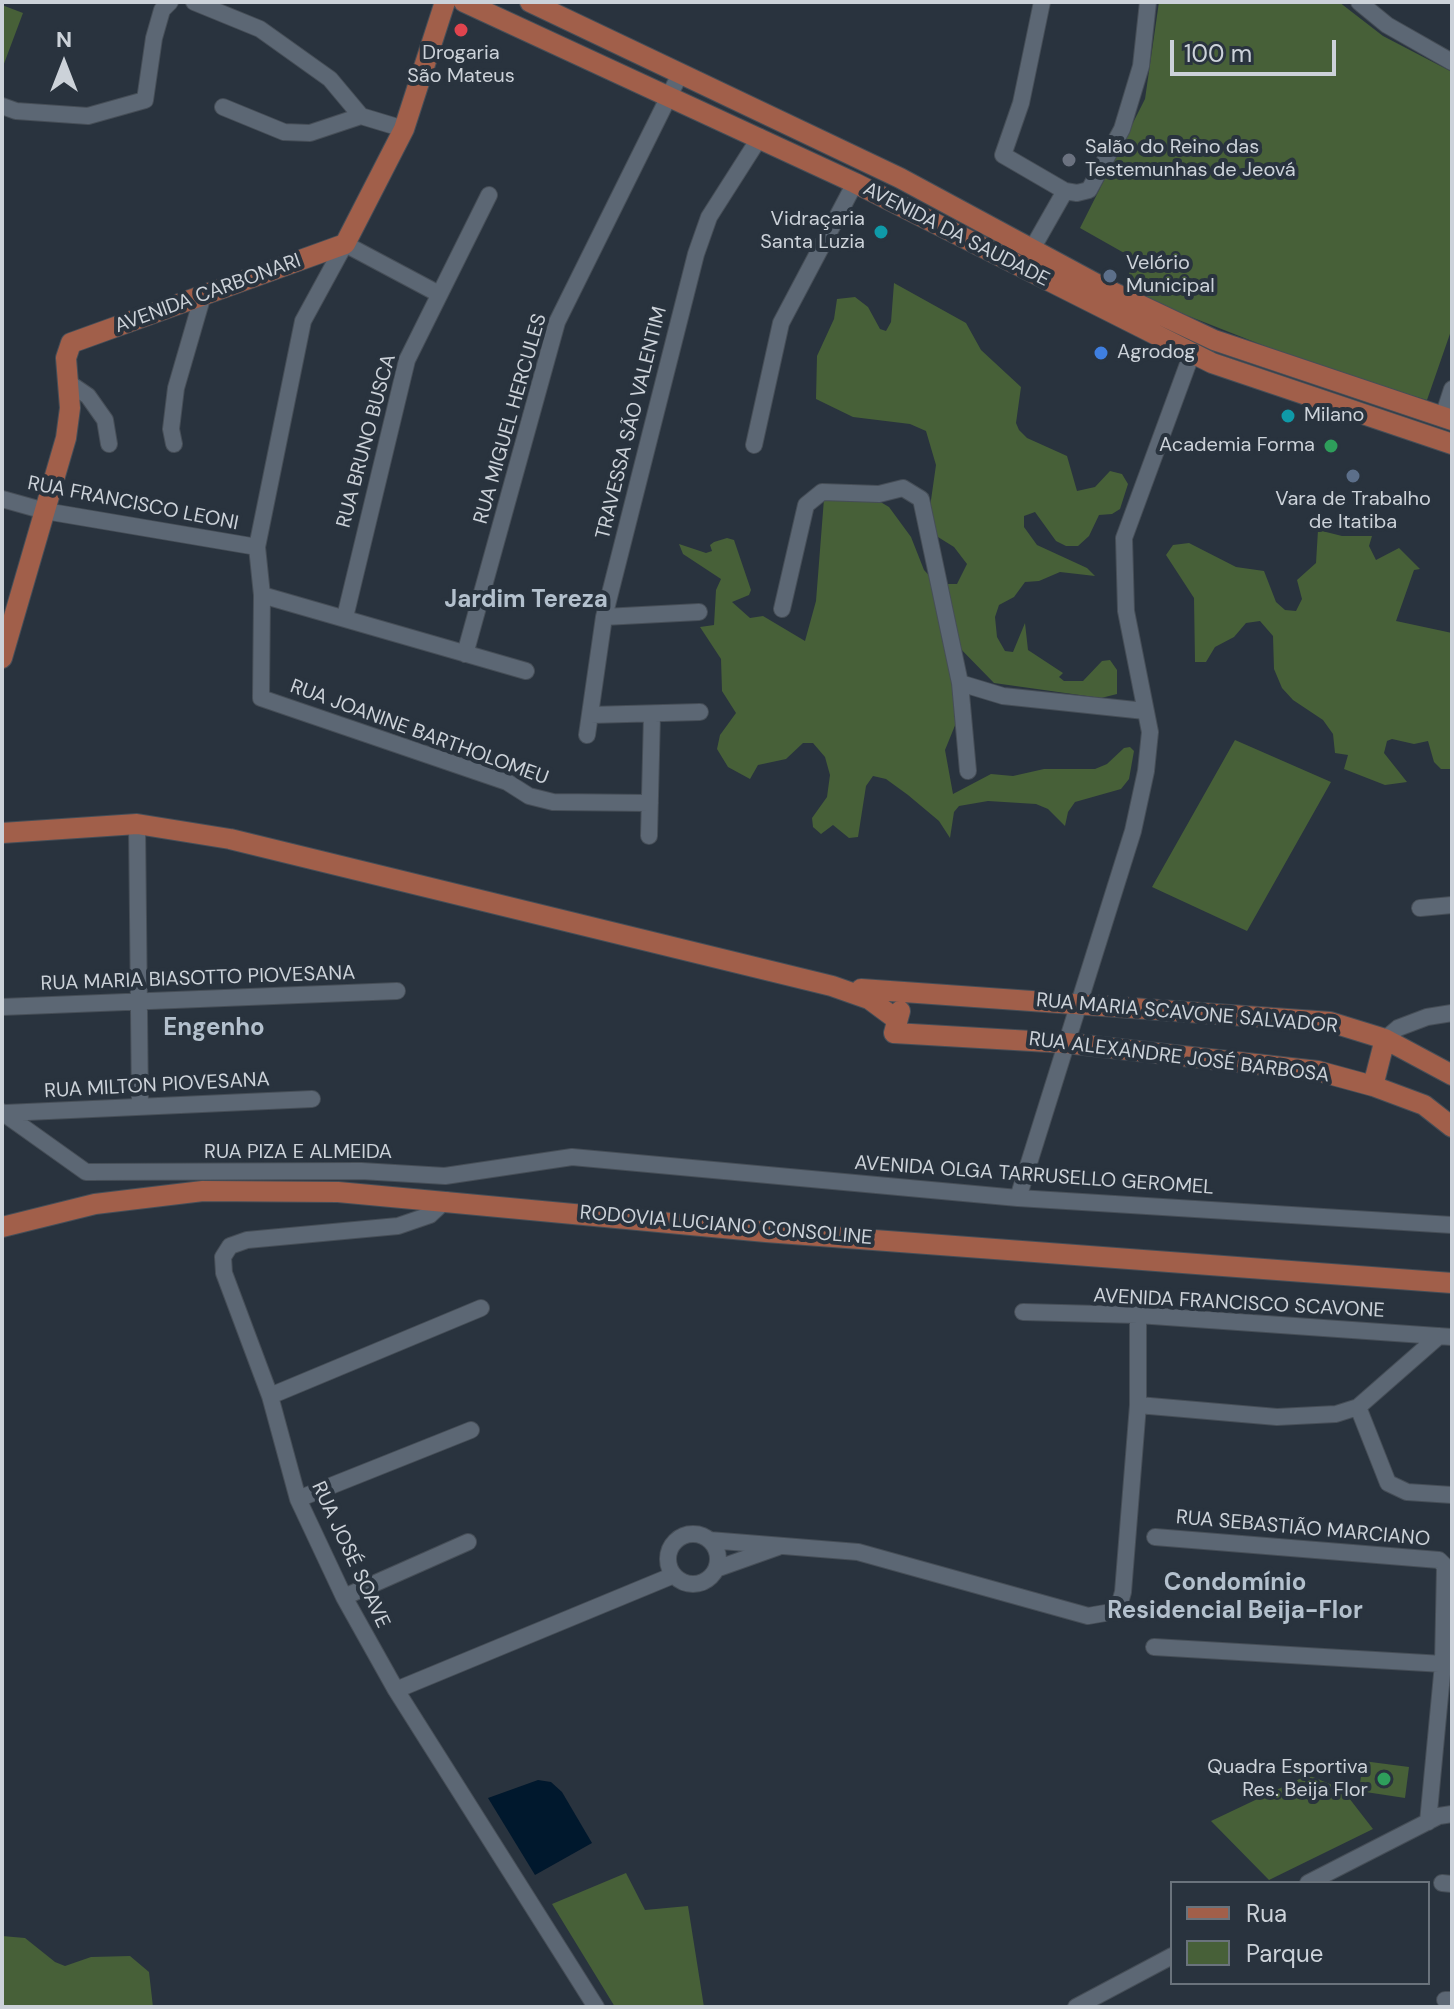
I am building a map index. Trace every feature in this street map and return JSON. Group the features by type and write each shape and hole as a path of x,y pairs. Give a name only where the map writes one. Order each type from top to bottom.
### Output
{"main road":[{"name":"AVENIDA DA SAUDADE","path":"530,2 919,189 1214,340 1341,385 1448,418"},
{"name":"AVENIDA DA SAUDADE","path":"466,4 760,137 1192,353 1371,419 1452,444"},
{"path":"345,244 404,129 443,12 466,4"},
{"path":"539,38 552,12"},
{"path":"908,210 919,189"},
{"name":"AVENIDA CARBONARI","path":"69,383 66,358 71,343 345,244"},
{"path":"2,658 66,438 69,383"},
{"path":"1330,404 1337,400 1341,385"},
{"path":"1371,419 1372,403 1378,397"},
{"path":"1423,435 1448,418"},
{"path":"2,833 137,824 230,839 832,986 869,999 895,1026 912,995"},
{"name":"RUA MARIA SCAVONE SALVADOR","path":"832,986 912,995 1079,1003 1330,1022 1385,1039 1452,1075"},
{"name":"RUA ALEXANDRE JOSÉ BARBOSA","path":"895,1026 1318,1071 1373,1086 1424,1105 1452,1127"},
{"path":"1373,1086 1385,1039"},
{"name":"RODOVIA LUCIANO CONSOLINE","path":"2,1227 95,1204 203,1191 338,1192 752,1230 1446,1281"}],"street":[{"path":"2,106 16,111 88,116 145,100 150,85 154,38 162,10 170,2"},
{"path":"194,2 260,29 330,79 361,116 404,129"},
{"path":"1042,2 1021,103 1003,155 1065,191 1089,190 1122,129 1141,66 1148,2"},
{"path":"1359,2 1387,25 1452,62"},
{"name":"RUA MIGUEL HERCULES","path":"465,654 557,322 680,74"},
{"path":"223,107 284,132 310,133 361,116"},
{"name":"TRAVESSA SÃO VALENTIM","path":"587,735 604,617 696,254 709,217 760,137"},
{"path":"754,445 781,323 825,234 855,183"},
{"path":"1032,249 1065,191"},
{"name":"RUA BRUNO BUSCA","path":"345,617 407,360 489,195"},
{"path":"345,244 439,294"},
{"name":"RUA JOANINE BARTHOLOMEU","path":"345,244 303,321 257,547 262,595 261,698 507,782 529,796 553,802 650,803"},
{"path":"174,444 171,429 176,388 203,295"},
{"path":"1018,1198 1143,786 1150,732 1126,611 1124,538 1192,353"},
{"path":"69,383 88,396 105,420 109,444"},
{"path":"1448,418 1452,389"},
{"path":"782,609 806,505 822,492 879,494 903,488 921,499 960,683 968,771"},
{"name":"RUA FRANCISCO LEONI","path":"2,499 45,511 257,547"},
{"path":"262,595 526,671"},
{"path":"604,617 699,612"},
{"path":"960,683 1003,696 1145,711"},
{"path":"590,715 700,712"},
{"path":"649,836 652,715"},
{"path":"137,824 140,1105"},
{"path":"1420,908 1452,905"},
{"name":"RUA MARIA BIASOTTO PIOVESANA","path":"2,1007 397,991"},
{"path":"1385,1039 1398,1028 1452,1013"},
{"name":"RUA MILTON PIOVESANA","path":"3,1112 312,1099"},
{"name":"RUA PIZA E ALMEIDA","path":"3,1112 86,1172 361,1171 445,1176 572,1157 613,1159"},
{"name":"AVENIDA OLGA TARRUSELLO GEROMEL","path":"613,1159 1018,1198 1452,1225"},
{"name":"RUA JOSÉ SOAVE","path":"446,1200 430,1215 398,1226 289,1235 230,1246 223,1257 224,1273 270,1396 298,1499 344,1597 396,1690 596,2007"},
{"path":"270,1396 481,1308"},
{"name":"AVENIDA FRANCISCO SCAVONE","path":"1023,1312 1138,1315 1446,1337"},
{"path":"674,1575 668,1560 672,1545 694,1534 709,1540 787,1543 899,1560 1088,1616 1111,1612 1119,1606 1123,1592 1138,1405 1138,1315"},
{"path":"1138,1405 1310,1418 1358,1407 1446,1337"},
{"path":"1358,1407 1388,1483 1407,1492 1452,1495"},
{"path":"298,1499 471,1430"},
{"name":"RUA SEBASTIÃO MARCIANO","path":"1155,1537 1439,1560 1445,1566 1448,1618"},
{"path":"709,1540 717,1553 716,1569"},
{"path":"344,1597 468,1542"},
{"path":"396,1690 674,1575 697,1584 716,1569 787,1543"},
{"path":"1428,1822 1448,1618"},
{"path":"1154,1647 1443,1664"},
{"path":"1312,1881 1428,1822 1452,1814"},
{"path":"1076,2007 1170,1957"}],"green space":[{"path":"1159,2 1339,2 1383,36 1452,72 1452,328 1427,400 1323,369 1125,291 1133,258 1080,228 1145,99"},
{"path":"2,5 23,13 2,69"},
{"path":"894,283 966,323 981,350 1021,387 1016,423 1019,430 1027,438 1067,456 1077,491 1095,487 1110,471 1122,474 1128,484 1120,509 1112,514 1099,515 1089,536 1078,546 1066,546 1056,541 1035,512 1024,516 1024,527 1037,545 1087,568 1095,576 1060,572 1039,581 1025,582 1014,597 999,605 995,617 997,637 1005,651 1013,652 1025,623 1028,650 1063,673 1059,677 1064,681 1083,681 1102,661 1110,660 1117,670 1117,694 1101,698 994,683 953,641 949,647 956,723 945,750 953,794 991,774 1013,776 1044,769 1095,769 1107,764 1124,748 1130,747 1134,751 1129,779 1121,789 1075,802 1068,812 1065,826 1048,809 1036,804 988,801 959,806 954,812 950,838 939,821 908,795 886,779 873,776 866,786 858,837 849,838 833,825 821,834 813,827 812,818 827,797 830,775 825,757 813,743 803,743 786,759 758,765 750,779 728,767 717,749 720,735 736,713 722,691 721,659 700,627 714,625 716,590 721,579 683,554 679,544 706,553 712,551 710,545 714,542 727,538 734,540 751,590 749,595 732,602 750,618 763,616 805,641 816,601 825,486 872,497 889,507 911,537 924,570 937,584 957,584 967,564 954,547 938,537 928,521 936,465 926,431 910,424 853,417 816,399 817,356 834,319 837,299 855,297 868,307 880,329 886,331 891,322"},
{"path":"1318,530 1342,536 1372,536 1369,546 1376,560 1399,548 1420,569 1414,570 1396,621 1452,633 1452,769 1441,769 1434,762 1428,741 1414,744 1392,739 1387,741 1384,753 1407,782 1385,785 1344,769 1348,755 1335,753 1333,734 1323,720 1293,700 1282,688 1274,669 1273,636 1260,621 1246,623 1234,637 1215,647 1206,662 1195,662 1194,598 1166,555 1173,545 1189,543 1236,567 1264,571 1276,602 1285,610 1296,611 1302,599 1297,580 1316,563"},
{"path":"1235,740 1331,782 1247,931 1152,887"},
{"name":"Quadra Esportiva Res. Beija Flor","path":"1363,1761 1409,1767 1405,1798 1359,1791"},
{"path":"1308,1775 1342,1789 1373,1829 1269,1880 1211,1821"},
{"path":"626,1873 645,1910 688,1906 704,2007 615,2007 552,1904"},
{"path":"2,1936 25,1938 55,1962 65,1966 91,1957 130,1956 149,1972 153,2007 2,2007"}],"water":[{"path":"538,1780 551,1782 562,1792 592,1843 535,1875 488,1798"}],"place":[{"name":"Drogaria São Mateus","path":"461,30"},
{"name":"Salão do Reino das Testemunhas de Jeová","path":"1069,160"},
{"name":"Vidraçaria Santa Luzia","path":"881,232"},
{"name":"Velório Municipal","path":"1110,276"},
{"name":"Agrodog","path":"1101,353"},
{"name":"Milano","path":"1288,416"},
{"name":"Academia Forma","path":"1331,446"},
{"name":"Vara de Trabalho de Itatiba","path":"1353,476"},
{"name":"Quadra Esportiva Res. Beija Flor","path":"1384,1779"}],"district":[{"name":"Jardim Tereza","path":"526,601"},
{"name":"Engenho","path":"214,1029"},
{"name":"Condomínio Residencial Beija-Flor","path":"1235,1598"}]}
